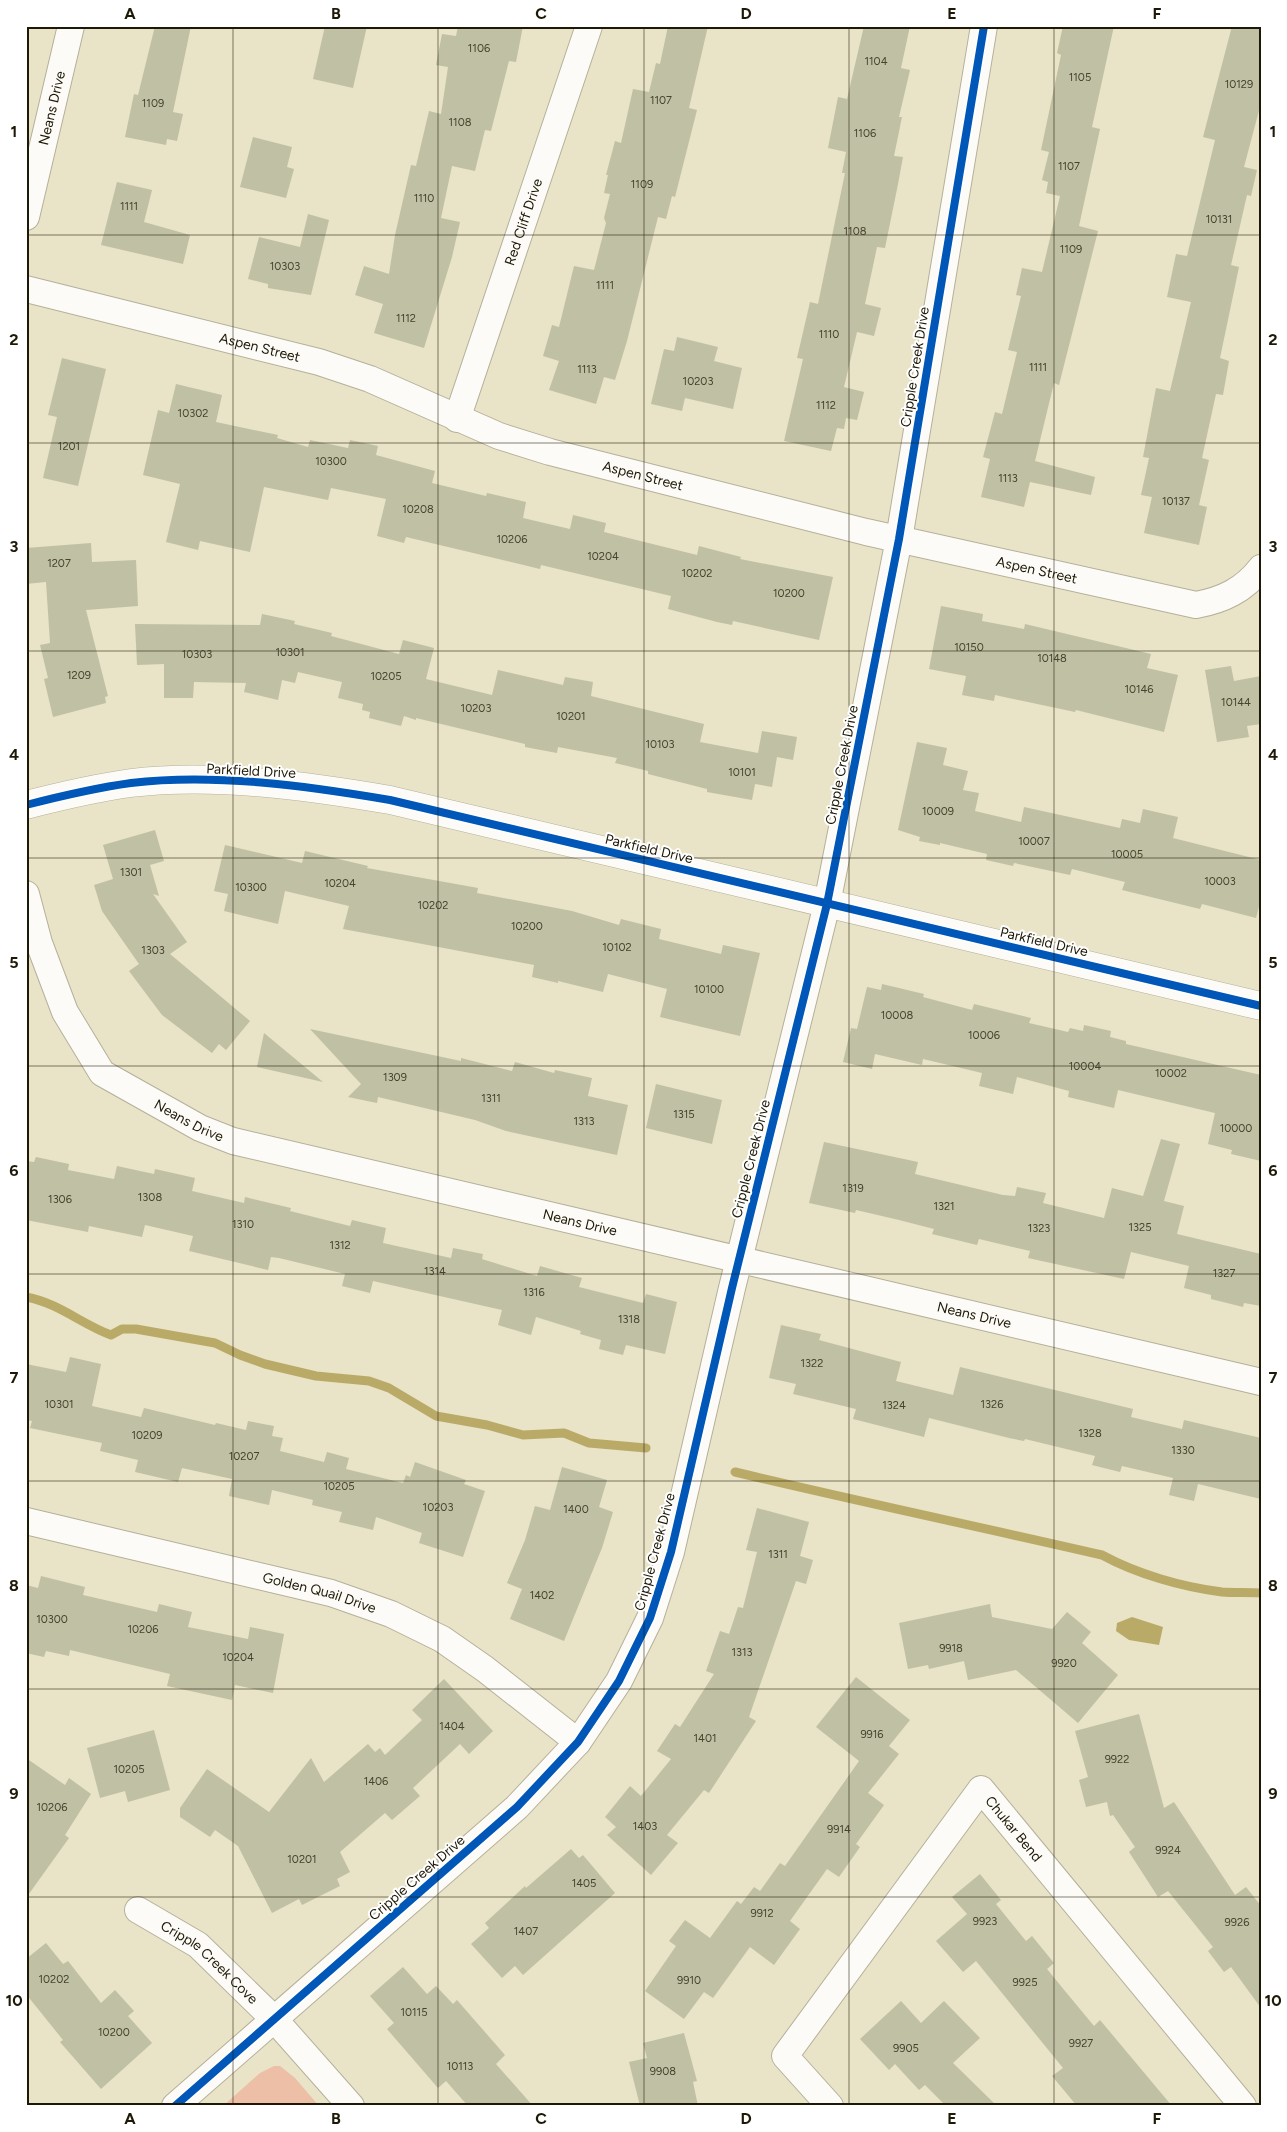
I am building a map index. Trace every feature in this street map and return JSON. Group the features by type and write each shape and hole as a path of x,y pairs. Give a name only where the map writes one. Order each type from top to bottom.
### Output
{"street":[{"name":"Neans Drive","path":"26,217 71,26"},
{"name":"Red Cliff Drive","path":"457,419 589,26"},
{"name":"Cripple Creek Drive","path":"175,2106 517,1807 578,1742 619,1682 650,1618 671,1552 740,1258 827,904 899,539 984,26"},
{"name":"Aspen Street","path":"26,289 318,362 370,378 457,419 499,436 550,452 899,539 1196,605 1227,597 1240,589 1261,568"},
{"name":"Parkfield Drive","path":"26,805 84,790 133,783 178,781 282,784 333,790 390,800 1261,1006"},
{"name":"Neans Drive","path":"26,894 39,943 65,1012 102,1073 200,1128 234,1141 740,1258 1261,1382"},
{"name":"Golden Quail Drive","path":"26,1520 331,1593 390,1614 442,1639 578,1742"},
{"name":"Chukar Bend","path":"830,2106 785,2056 982,1789 1244,2106"},
{"name":"Cripple Creek Cove","path":"138,1910 198,1944 275,2020 351,2106"}],"shaded area":[{"path":"1132,1617 1163,1627 1159,1645 1129,1640 1116,1631 1117,1623"},
{"path":"274,2066 280,2066 295,2078 319,2106 223,2106 260,2073"}],"building":[{"path":"155,26 191,26 173,112 183,114 177,141 167,139 166,145 125,137 134,94 138,95"},
{"path":"325,26 367,26 353,88 313,79"},
{"path":"458,26 523,26 516,62 509,61 491,131 485,130 475,171 452,166 441,218 460,222 452,257 424,348 374,333 383,304 355,295 364,266 389,274 395,235 411,165 416,166 429,111 441,114 448,67 436,65 442,34 456,36"},
{"path":"668,26 708,26 689,108 697,110 675,197 672,196 666,219 658,217 627,341 615,380 604,377 596,404 549,390 559,361 543,356 552,325 559,327 574,266 594,270 606,223 604,218 610,194 604,193 608,175 606,175 615,141 621,143 633,89 649,92 656,63 660,64"},
{"path":"864,26 910,26 901,68 910,70 899,117 902,117 894,156 903,157 898,184 885,248 877,247 865,304 881,308 874,336 857,332 844,387 864,392 857,420 846,418 844,429 837,428 831,451 784,441 803,359 797,358 810,302 818,304 845,173 842,173 846,152 828,148 838,97 847,99"},
{"path":"1063,26 1114,26 1092,127 1100,129 1079,226 1098,231 1059,385 1054,383 1035,461 1095,477 1091,495 1030,482 1024,507 981,497 990,459 983,457 995,412 1002,414 1017,352 1008,350 1021,296 1016,295 1022,268 1042,272 1060,196 1046,193 1048,182 1042,180 1049,152 1041,150 1061,55 1057,53"},
{"path":"1232,26 1261,26 1261,103 1244,167 1257,170 1251,196 1247,195 1231,265 1239,267 1220,358 1229,361 1223,395 1216,394 1202,458 1209,460 1199,505 1207,507 1199,545 1144,533 1152,497 1141,495 1149,458 1143,457 1156,388 1170,391 1191,302 1167,297 1176,254 1187,256 1215,140 1203,137"},
{"path":"253,137 292,147 287,167 294,169 286,198 240,187"},
{"path":"117,182 152,190 144,222 190,235 183,264 101,245"},
{"path":"308,214 329,220 311,295 268,288 268,284 248,279 259,237 300,247"},
{"path":"677,337 718,347 714,361 742,368 733,409 685,398 682,411 651,404 664,349 674,351"},
{"path":"62,358 106,369 78,486 43,478 57,417 48,415"},
{"path":"176,384 222,395 216,422 278,435 277,438 308,447 310,440 348,448 350,440 378,446 376,455 435,471 432,483 486,496 487,493 526,502 523,518 570,529 573,515 606,523 604,532 697,555 699,546 741,557 740,559 833,577 819,640 733,621 732,625 717,622 668,609 671,596 541,565 540,569 406,537 404,543 377,536 386,499 331,488 328,500 264,487 250,552 200,541 198,550 166,542 180,484 143,475 158,410 169,413"},
{"path":"91,543 92,562 136,560 138,606 86,610 108,696 105,697 106,703 53,717 44,679 48,678 40,645 50,643 46,582 26,584 26,548"},
{"path":"941,606 983,614 982,621 1024,629 1025,624 1151,654 1147,668 1178,675 1164,732 1076,710 1075,712 995,695 994,701 962,695 966,676 929,669"},
{"path":"262,614 295,621 294,624 332,633 331,636 399,654 403,640 434,648 426,679 492,695 498,670 563,685 565,677 593,682 591,696 704,724 700,742 758,753 762,731 797,737 793,760 777,757 772,787 755,784 752,800 707,792 707,789 648,774 648,771 615,763 617,758 558,747 557,753 525,747 525,744 404,716 401,726 369,718 370,712 362,710 363,704 338,698 342,682 298,672 295,683 282,680 278,700 244,692 246,683 194,682 193,698 164,698 164,664 137,665 135,624 260,625"},
{"path":"1231,666 1234,681 1261,676 1261,724 1247,726 1249,737 1217,742 1205,670"},
{"path":"917,742 947,748 943,765 968,771 963,790 979,793 975,811 1021,822 1024,807 1120,828 1122,819 1140,823 1143,809 1178,817 1173,838 1261,860 1261,899 1256,918 1202,904 1200,909 1122,890 1125,882 1072,869 1070,875 1014,863 1013,866 986,860 987,854 940,843 940,845 919,841 920,837 898,830"},
{"path":"155,830 164,861 150,865 159,896 153,894 187,942 170,954 250,1021 226,1050 219,1044 212,1053 162,1015 129,971 139,964 102,911 94,885 113,879 103,845"},
{"path":"225,845 302,863 305,851 368,866 367,868 478,888 477,893 572,911 619,925 621,919 661,929 659,939 721,954 723,945 760,953 740,1036 660,1017 667,989 608,974 603,992 532,977 534,965 343,929 349,906 285,891 278,924 224,911 228,894 214,891"},
{"path":"882,984 924,994 923,997 972,1010 974,1004 1031,1018 1029,1023 1068,1032 1070,1028 1083,1031 1084,1025 1111,1031 1110,1037 1126,1041 1126,1044 1261,1075 1261,1161 1231,1154 1232,1150 1208,1144 1215,1113 1118,1090 1114,1108 1068,1097 1069,1091 1017,1077 1013,1094 979,1086 982,1073 923,1059 922,1065 875,1054 872,1069 843,1062 851,1028 857,1029 867,987 881,990"},
{"path":"310,1029 461,1061 461,1058 512,1071 515,1062 554,1073 555,1070 592,1078 588,1096 628,1105 617,1155 506,1131 475,1120 378,1097 377,1103 348,1097 361,1084"},
{"path":"264,1033 323,1082 257,1067"},
{"path":"656,1084 722,1100 712,1144 646,1128"},
{"path":"1161,1139 1180,1144 1164,1201 1184,1206 1177,1234 1261,1254 1261,1306 1244,1303 1243,1307 1211,1299 1211,1295 1184,1288 1189,1266 1131,1252 1124,1279 1028,1258 1030,1251 979,1239 977,1245 932,1234 934,1229 899,1220 856,1210 855,1213 809,1203 824,1142 918,1162 915,1174 1003,1195 1015,1196 1017,1187 1046,1193 1043,1203 1104,1218 1112,1188 1143,1196"},
{"path":"36,1157 69,1164 68,1170 114,1179 117,1166 154,1174 155,1169 195,1178 192,1191 244,1203 245,1197 291,1208 290,1211 350,1226 352,1220 386,1228 383,1243 451,1258 453,1248 483,1254 482,1259 537,1276 540,1266 582,1278 579,1287 643,1303 646,1294 677,1302 665,1354 626,1345 623,1355 599,1349 601,1340 580,1334 581,1331 536,1317 531,1335 498,1325 502,1310 373,1281 370,1293 342,1286 345,1274 279,1258 271,1257 268,1270 189,1251 193,1236 145,1225 142,1237 89,1226 88,1232 26,1220 26,1161 34,1162"},
{"path":"781,1325 821,1334 819,1340 901,1362 896,1381 953,1395 960,1367 1133,1409 1131,1417 1182,1429 1184,1420 1261,1438 1261,1499 1198,1484 1194,1501 1169,1495 1173,1478 1122,1466 1120,1472 1092,1465 1095,1456 1025,1439 1024,1441 1009,1438 929,1418 924,1437 853,1419 856,1409 793,1394 796,1384 769,1378"},
{"path":"70,1357 101,1364 92,1406 141,1417 144,1408 215,1425 216,1423 246,1430 248,1421 274,1426 272,1436 283,1438 280,1451 324,1462 327,1452 349,1458 346,1469 403,1483 406,1475 410,1477 415,1462 466,1480 464,1484 485,1491 463,1557 419,1543 422,1533 376,1517 373,1530 339,1522 342,1512 312,1505 313,1500 272,1490 269,1505 229,1496 232,1479 182,1468 178,1482 135,1472 138,1460 100,1451 102,1443 30,1428 32,1421 26,1420 26,1364 66,1372"},
{"path":"562,1467 607,1480 599,1507 613,1512 602,1548 564,1641 510,1619 522,1589 507,1583 525,1540 535,1506 550,1510"},
{"path":"757,1508 809,1522 800,1556 813,1560 806,1584 796,1581 749,1717 756,1721 709,1793 704,1790 667,1835 678,1843 651,1875 607,1835 616,1827 605,1817 630,1786 641,1796 671,1759 657,1751 675,1724 680,1727 714,1674 706,1671 720,1631 729,1634 738,1607 743,1608 757,1552 746,1550"},
{"path":"41,1576 85,1587 83,1595 157,1612 159,1604 192,1612 188,1627 248,1639 250,1627 284,1634 273,1693 235,1685 232,1700 167,1686 170,1674 70,1650 69,1656 46,1651 44,1657 26,1653 26,1585 38,1588"},
{"path":"990,1604 992,1617 1052,1629 1067,1612 1091,1632 1082,1643 1118,1675 1078,1723 1016,1670 968,1680 964,1661 929,1669 928,1665 908,1669 899,1623"},
{"path":"856,1677 910,1720 889,1746 899,1754 868,1793 884,1805 856,1844 860,1847 839,1877 827,1869 790,1921 800,1929 774,1965 750,1947 713,1998 704,1992 684,2019 645,1991 676,1946 669,1941 685,1920 710,1938 737,1901 741,1904 754,1887 760,1891 780,1863 785,1866 859,1761 816,1727"},
{"path":"444,1679 493,1731 469,1754 460,1744 413,1788 420,1796 392,1820 385,1813 340,1852 350,1872 337,1879 340,1886 302,1905 299,1899 272,1913 238,1846 215,1830 210,1837 180,1817 180,1808 207,1769 269,1812 311,1758 324,1782 368,1744 375,1752 380,1748 385,1755 422,1720 412,1710"},
{"path":"1139,1714 1164,1808 1174,1802 1235,1895 1246,1887 1261,1906 1261,2008 1231,1967 1224,1972 1208,1951 1213,1947 1168,1891 1158,1897 1129,1852 1135,1847 1113,1815 1110,1816 1107,1802 1086,1807 1079,1780 1088,1777 1075,1731"},
{"path":"154,1730 170,1790 128,1802 125,1791 100,1798 87,1748"},
{"path":"26,1758 65,1785 69,1778 91,1794 65,1835 69,1838 26,1898"},
{"path":"571,1849 579,1858 583,1855 615,1893 523,1975 515,1966 502,1978 471,1944 489,1928 485,1923 525,1886 526,1888"},
{"path":"980,1874 1001,1900 996,1904 1026,1941 1032,1936 1054,1963 1047,1969 1065,1991 1094,2026 1100,2020 1172,2106 1077,2106 1052,2076 1063,2068 976,1961 963,1972 936,1941 967,1914 952,1897"},
{"path":"46,1943 63,1964 68,1961 101,2003 115,1990 134,2011 128,2016 152,2043 101,2089 60,2042 63,2040 26,1994 26,1959"},
{"path":"403,1967 427,1994 436,1986 453,2004 457,2000 505,2055 496,2064 533,2106 468,2106 446,2081 438,2088 387,2029 394,2023 370,1996"},
{"path":"901,2001 921,2023 944,2001 980,2038 953,2063 997,2106 946,2106 925,2085 919,2090 895,2064 889,2070 860,2039"},
{"path":"684,2033 697,2081 693,2082 698,2106 640,2106 629,2062 647,2058 643,2043"}],"waterway":[{"path":"26,1297 49,1304 111,1335 122,1329 136,1329 215,1343 265,1364 316,1376 369,1381 389,1388 436,1416 487,1425 523,1435 564,1433 589,1443 646,1448"},
{"path":"735,1472 1102,1555 1145,1574 1191,1587 1222,1592 1261,1593"}],"cycle path":[{"path":"175,2106 517,1807 578,1742 619,1681 650,1618 671,1552 732,1288 827,904 899,539 984,26"},
{"path":"26,805 104,787 163,780 195,779 261,782 390,800 1261,1006"}]}
